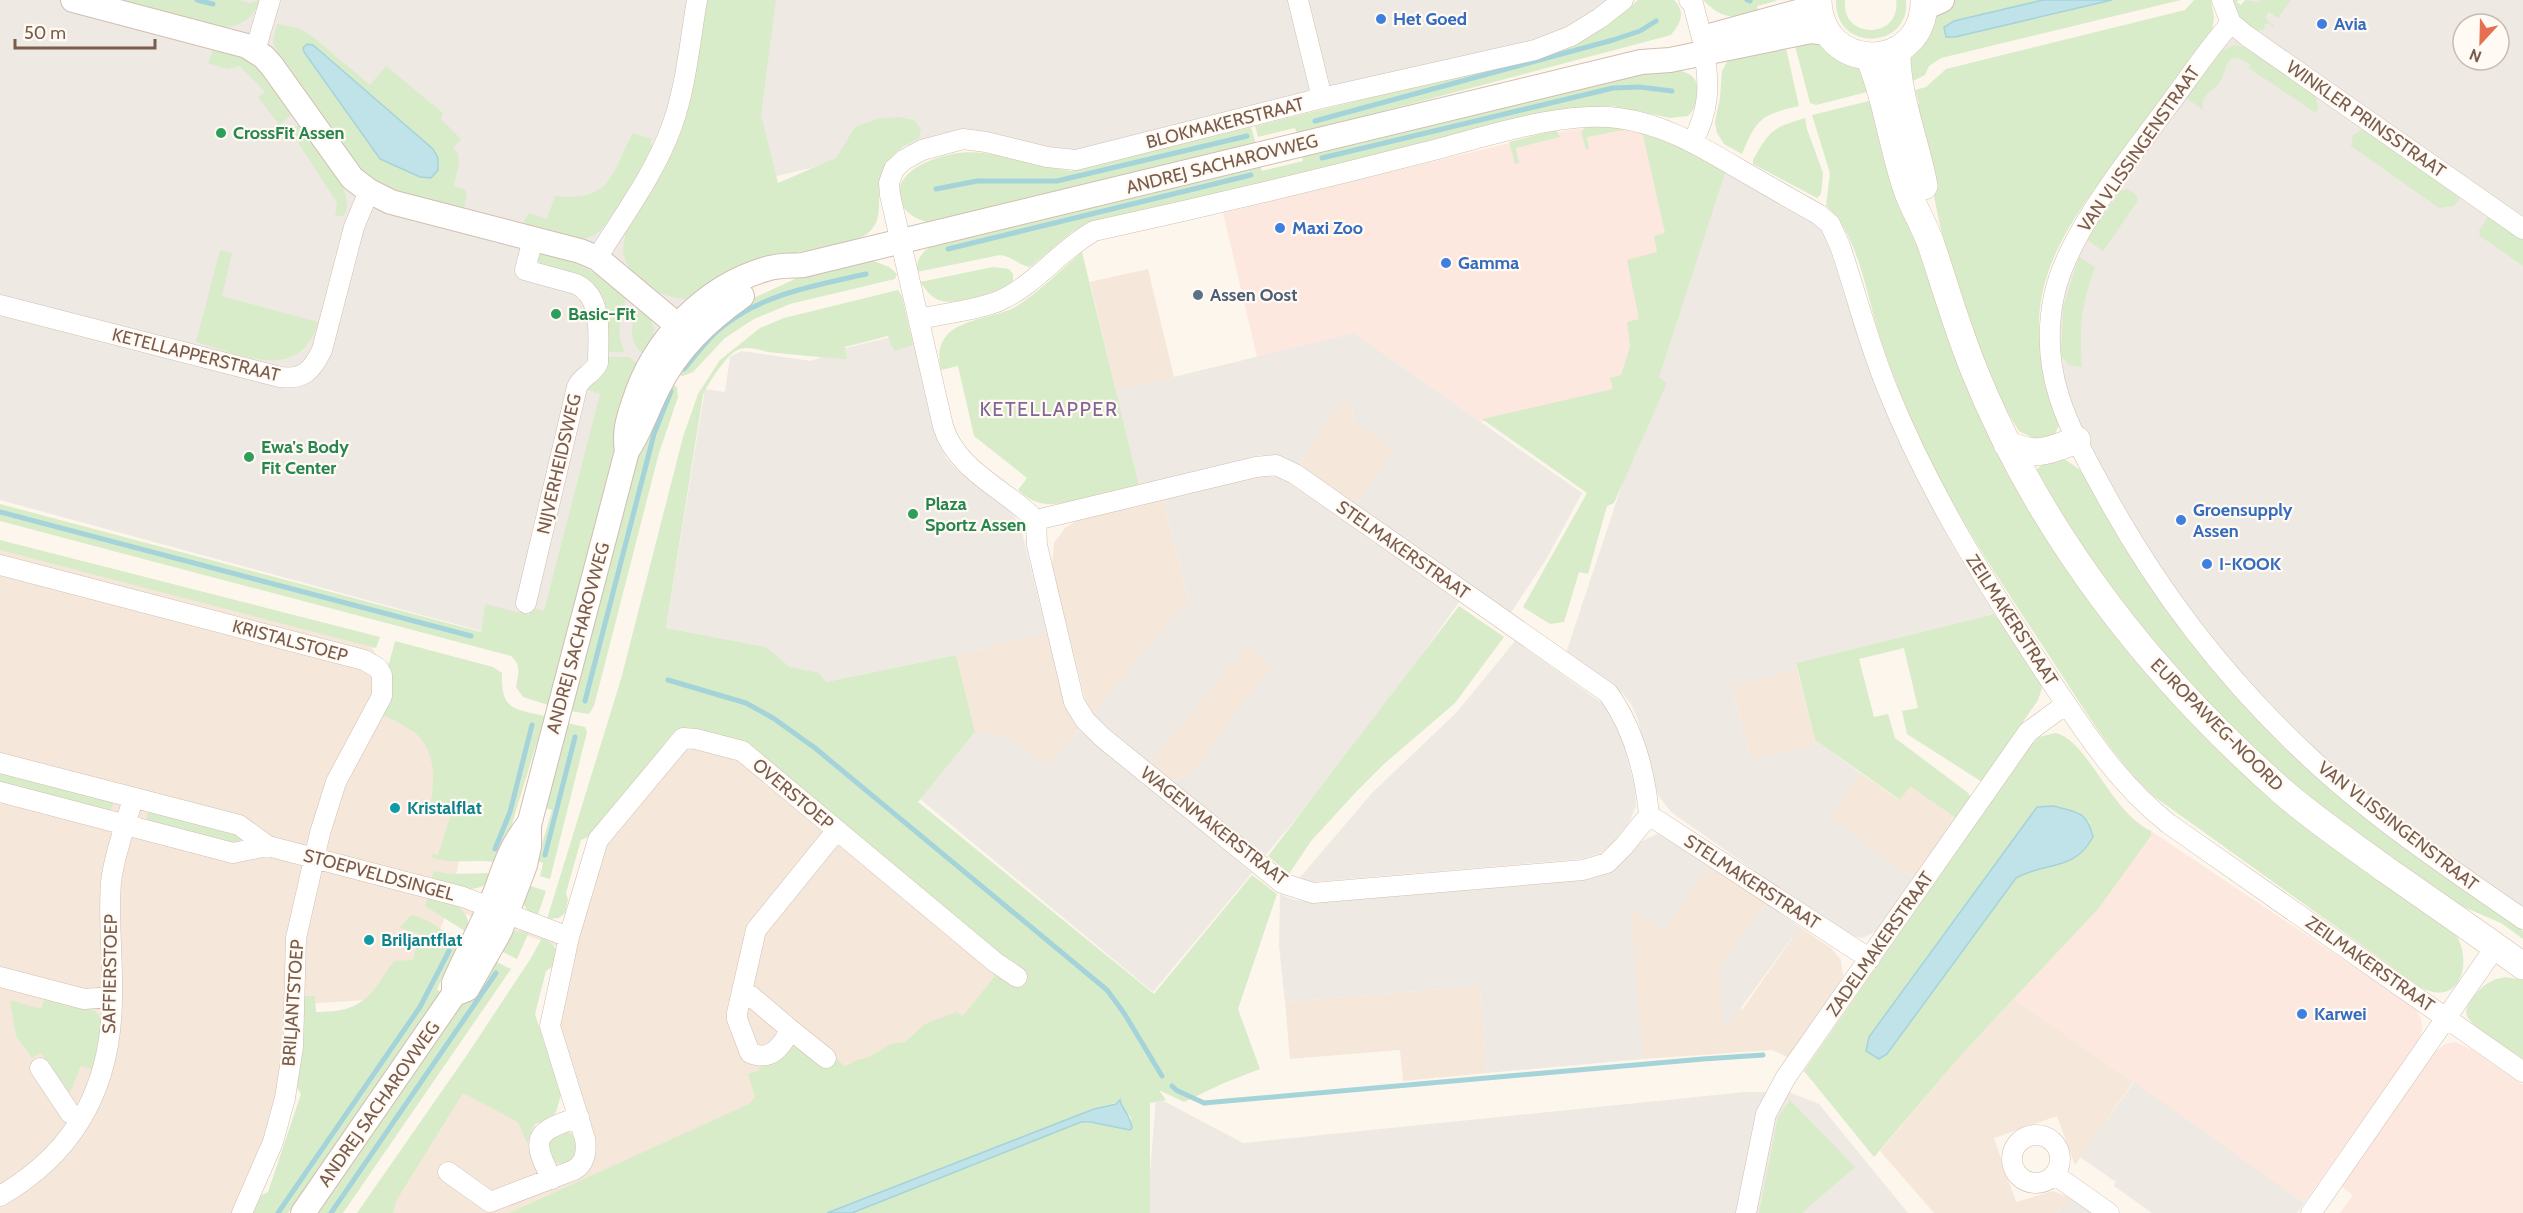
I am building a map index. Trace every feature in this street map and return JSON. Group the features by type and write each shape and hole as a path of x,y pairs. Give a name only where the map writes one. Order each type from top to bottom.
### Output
{"main road":[{"path":"1818,0 1819,12 1827,33 1845,50 1869,57 1897,50 1916,33 1930,3"},
{"name":"EUROPAWEG-NOORD","path":"1897,50 1897,68 1924,184 1930,241"},
{"name":"EUROPAWEG-NOORD","path":"1869,57 1879,81 1908,192 1930,241 1966,350 2007,444 2065,544 2122,625 2198,712 2284,794 2523,966"},
{"path":"2007,444 2021,451 2035,453 2077,440"}],"street":[{"path":"73,0 247,46 272,66 352,178 369,191 391,202 580,251 597,258 613,269 685,332"},
{"path":"255,51 270,0"},
{"path":"597,258 646,178 672,125 697,0"},
{"path":"1298,0 1322,98"},
{"name":"BLOKMAKERSTRAAT","path":"900,242 889,183 894,169 903,159 922,150 963,139 986,142 1047,157 1076,160 1322,98 1535,50 1571,36 1623,0"},
{"path":"919,319 1000,301 1032,281 1080,239 1094,231 1555,121 1582,116 1619,118 1656,126 1693,141 1702,125 1710,83 1693,4 1689,0"},
{"name":"ANDREJ SACHAROVWEG","path":"1703,45 1792,14 1811,6 1818,0"},
{"path":"2222,0 2230,23"},
{"name":"WINKLER PRINSSTRAAT","path":"2230,23 2523,230"},
{"name":"VAN VLISSINGENSTRAAT","path":"2230,23 2210,46 2125,164 2082,229 2059,279 2054,296 2049,345 2060,403 2111,505 2169,597 2202,642 2267,716 2306,754 2366,805 2523,920"},
{"name":"ANDREJ SACHAROVWEG","path":"303,1213 454,994 467,989 490,949 499,910 525,865 529,846 529,825 627,451 636,438 685,332 718,313 745,293 803,265 1641,62 1664,48 1811,31 1827,33"},
{"name":"ZEILMAKERSTRAAT","path":"1693,141 1818,213 1830,224 1840,246 1883,379 1925,475 1979,569 2066,704 2118,776 2150,810 2523,1072"},
{"name":"KETELLAPPERSTRAAT","path":"0,305 280,377 306,375 315,365 322,351 354,227 369,191"},
{"name":"NIJVERHEIDSWEG","path":"526,603 577,387 584,377 596,369 598,363 595,302 584,288 525,270 533,239"},
{"path":"900,242 948,442 960,459 1018,503 1036,520"},
{"name":"STELMAKERSTRAAT","path":"1036,520 1256,467 1276,465 1295,474 1608,693 1624,715 1633,735 1647,795 1649,814 1870,959"},
{"name":"WAGENMAKERSTRAAT","path":"1036,520 1037,545 1074,702 1085,720 1282,883 1313,893 1583,870 1607,863 1624,846 1649,814"},
{"name":"KRISTALSTOEP","path":"0,565 364,660 378,668 383,682 382,696 336,782 314,859"},
{"name":"ZADELMAKERSTRAAT","path":"1746,1213 1766,1114 1772,1100 2028,732 2066,704"},
{"name":"OVERSTOEP","path":"448,1172 490,1202 579,1167 585,1156 585,1139 579,1117 549,1026 569,937 598,840 683,738 696,739 742,751 995,962 1017,977"},
{"name":"STOEPVELDSINGEL","path":"0,763 239,825 268,846 499,910"},
{"name":"STOEPVELDSINGEL","path":"0,792 233,853 268,846"},
{"path":"126,824 133,798"},
{"name":"SAFFIERSTOEP","path":"0,1196 44,1164 81,1119 98,1088 105,1065 111,1028 111,881 126,824"},
{"path":"791,1030 778,1051 759,1057 750,1053 737,1019 756,930 760,922 837,830"},
{"name":"BRILJANTSTOEP","path":"242,1213 273,1142 285,1098 293,1047 296,938 314,859"},
{"path":"499,910 569,937"},
{"name":"ZEILMAKERSTRAAT","path":"2311,1213 2496,946"},
{"path":"0,977 84,999 112,997"},
{"path":"742,993 751,996 826,1058"},
{"path":"40,1068 70,1113 81,1119"},
{"path":"552,1179 539,1152 541,1137 550,1126 579,1117"},
{"path":"2055,1175 2109,1213"}],"shaded area":[{"path":"0,0 1612,0 1556,36 1070,154 918,143 730,187 701,296 621,405 554,651 0,500"},
{"path":"2247,0 2523,0 2523,919 2366,805 2202,642 2060,403 2059,279 2172,101"},
{"path":"1592,127 1617,127 1645,133 1666,234 1658,253 1641,321 1615,392 1481,422 1354,333 1257,357 1223,213 1551,133"},
{"path":"1726,172 1816,224 1825,235 1863,352 1906,457 1953,547 1994,614 1796,663 1797,669 1732,687 1751,760 1811,747 1815,740 1859,772 1829,818 1915,879 1878,930 1863,938 1846,935 1671,812 1658,795 1637,717 1631,704 1622,693 1566,653"},
{"path":"1148,269 1174,377 1116,391 1090,282"},
{"path":"911,332 938,442 946,458 959,472 1008,508 1020,524 1047,633 826,682 790,667 766,647 666,628 705,389 725,392 730,357 741,351 811,361 842,349"},
{"path":"1354,333 1582,493 1547,558 1510,614 1356,505 1394,450 1354,422 1352,406 1344,400 1298,465 1278,457 1261,455 1139,485 1116,391"},
{"path":"1344,400 1352,406 1354,422 1394,450 1356,505 1298,465"},
{"path":"1259,476 1274,476 1285,480 1459,602 1361,741 1264,857 1172,781 1190,774 1223,734 1223,728 1271,667 1246,647 1150,763 1092,714 1188,599 1163,499"},
{"path":"1163,499 1188,599 1092,714 1085,699 1052,566 1054,543 1065,528 1079,519"},
{"path":"0,543 365,636 470,809 454,885 577,930 604,845 685,746 738,755 1006,981 967,1019 534,1213 387,1213 462,1086 537,1126 584,1111 556,1026 559,947 449,908 412,997 288,1005 284,1056 270,1129 235,1213 0,1213"},
{"path":"1047,633 1067,709 1079,730 1048,767 1017,741 975,732 956,655"},
{"path":"1515,641 1606,706 1620,729 1635,788 1636,806 1629,823 1611,845 1599,854 1581,859 1312,882 1297,881 1372,793 1457,712"},
{"path":"1246,647 1271,667 1223,728 1223,734 1190,774 1172,781 1150,763"},
{"path":"1797,669 1815,740 1811,747 1751,760 1732,687"},
{"path":"1079,730 1252,873 1153,992 920,799 975,732 1017,741 1048,767"},
{"path":"1859,772 1899,800 1909,785 1957,819 1915,879 1828,818"},
{"path":"2151,831 2414,1007 2421,1018 2422,1030 2419,1040 2304,1203 2014,999 2099,908 2151,836"},
{"path":"1657,834 1664,835 1710,864 1664,931 1630,907 1643,1059 1487,1073 1480,986 1285,1002 1279,946 1280,894 1294,900 1316,902 1587,879 1603,875 1616,868 1638,843"},
{"path":"1710,864 1766,903 1719,969 1742,1010 1800,927 1831,948 1841,960 1843,975 1839,986 1789,1058 1772,1050 1643,1059 1629,906 1664,931"},
{"path":"1766,903 1800,927 1724,1031 1719,969"},
{"path":"1480,986 1487,1073 1403,1081 1400,1050 1290,1059 1285,1002"},
{"path":"2014,999 2133,1082 2075,1165 2057,1116 1994,1138 2016,1202 2053,1191 2073,1199 2056,1213 1934,1213 1880,1151 1963,1053"},
{"path":"2455,1042 2471,1049 2523,1085 2523,1213 2340,1213 2353,1195 2341,1186 2433,1054 2445,1044"},
{"path":"2134,1082 2304,1203 2297,1213 2152,1213 2114,1186 2116,1182 2080,1157"},
{"path":"1745,1092 1789,1092 1819,1104 1908,1213 1147,1213 1156,1097 1243,1143"},
{"path":"2073,1199 2092,1213 2056,1213"}],"green space":[{"path":"114,0 239,0 250,3 260,0 251,16 246,20 235,26 223,28"},
{"path":"705,0 776,0 761,115 778,183 836,158 855,127 877,119 898,117 914,120 921,129 919,138 899,150 887,163 881,176 879,214 875,225 867,234 844,243 779,258 692,299 681,299 659,293 639,280 626,262 623,248 626,232 679,137"},
{"path":"1638,0 1674,0 1678,4 1681,18 1671,35 1297,134 1295,128 1258,137 1255,126 1549,54 1604,28"},
{"path":"1703,0 1776,1 1757,6 1759,14 1735,17 1716,11"},
{"path":"1836,0 1845,0 1846,13 1852,23 1861,28 1871,30 1881,28 1890,22 1895,13 1896,0 1906,0 1904,17 1897,29 1886,36 1872,39 1859,36 1847,29 1839,17"},
{"path":"1955,0 2181,0 1941,58 1929,66 1925,75 1913,81 1911,64 1906,60 1932,18"},
{"path":"2194,0 2211,0 2214,17 2212,33 2084,204 2058,248 2048,272 2042,296 2039,335 2045,374 2059,425 2054,436 2037,440 2019,431 1992,386 1945,249 1929,172 1911,105 1919,104 1915,90 1926,87 1946,69 2185,10"},
{"path":"2231,0 2239,0 2237,2 2241,5 2245,0 2259,2 2259,0 2291,0 2278,18 2269,12 2265,18 2275,26 2272,27 2270,23 2264,25 2265,29 2256,32 2238,16"},
{"path":"277,24 298,28 312,36 370,85 386,66 443,113 441,119 461,139 453,149 458,153 459,163 454,186 465,190 467,195 463,212 389,191 366,177 286,70 273,42","holes":["307,44 314,45 433,149 303,48"]},
{"path":"1814,38 1858,64 1867,92 1816,105 1810,103 1795,46"},
{"path":"2234,45 2246,47 2316,96 2318,108 2316,113 2247,67 2250,67 2250,64 2239,58 2231,59 2217,86 2204,99 2203,110 2186,98 2217,53"},
{"path":"214,47 245,58 260,68 293,114 279,125 258,97 265,92 240,66 228,69 208,63"},
{"path":"1786,48 1799,106 1776,112 1762,120 1752,133 1742,154 1724,144 1717,133 1715,122 1722,71 1727,62 1736,55"},
{"path":"1656,69 1678,70 1691,75 1695,80 1696,101 1694,109 1688,116 1670,118 1612,106 1568,109 1088,224 1072,232 1030,267 1000,255 917,272 918,262 922,255 936,243 1260,164 1262,171 1303,161 1302,154"},
{"path":"1869,101 1949,342 1983,422 2136,659 2455,933 2461,945 2463,969 2454,987 2445,992 2434,992 2420,987 2152,795 2123,763 2085,711 1980,549 1932,464 1889,363 1854,250 1847,233 1826,206 1830,173 1812,115"},
{"path":"1805,118 1823,173 1821,194 1817,198 1753,164 1753,160 1768,136 1785,125"},
{"path":"301,123 334,168 341,182 347,206 343,216 335,216 337,203 290,130"},
{"path":"1587,126 1628,127 1665,138 1726,171 1659,377 1667,383 1614,503 1607,506 1588,574 1579,572 1564,622 1550,624 1523,607 1587,493 1482,419 1613,389 1610,378 1621,375 1630,347 1627,322 1639,319 1627,260 1657,252 1654,236 1665,233 1643,135 1628,129 1587,137 1589,149 1586,150 1581,132"},
{"path":"1251,127 1256,144 933,223 914,217 902,205 899,197 899,189 910,172 930,160 952,154 966,152 996,155 1071,171"},
{"path":"2363,129 2460,198 2454,206 2439,208 2351,146 2353,135"},
{"path":"1556,130 1560,137 1516,148 1519,163 1515,164 1509,142"},
{"path":"633,133 652,139 650,143 653,146 625,197 598,232 590,237 574,238 557,235 526,224 524,221 529,213 547,219 555,196 574,197 588,195 599,190 613,173"},
{"path":"2128,189 2137,195 2137,202 2103,251 2086,239 2120,191"},
{"path":"2493,217 2523,238 2523,266 2480,236 2479,231 2487,218"},
{"path":"220,250 232,253 222,296 318,322 310,341 298,353 283,359 267,360 249,358 196,342"},
{"path":"538,252 565,259 585,268 625,297 620,335 625,352 607,352 605,300 596,289 538,264 536,260"},
{"path":"1082,252 1139,485 1066,502 1043,503 1031,500 1018,490 1027,478 974,436 958,366 941,370 940,352 944,340 952,331 977,319 1017,306"},
{"path":"2079,257 2095,267 2082,317 2082,367 2069,365 2061,356 2063,307"},
{"path":"871,260 889,267 897,274 895,279 790,304 754,319 725,338 693,372 683,376 679,375 683,356 743,303 797,278"},
{"path":"993,267 1009,269 1013,274 1013,283 968,299 949,302 938,300 920,282"},
{"path":"898,290 902,296 913,345 894,351 888,336 845,347 847,359 744,348 730,356 714,376 703,395 666,628 766,647 790,667 819,673 826,682 956,655 975,732 918,802 1154,994 1252,875 1277,894 1238,1009 1260,1069 1184,1102 1159,1090 1166,1100 1150,1103 1150,1213 852,1213 1081,1122 1132,1128 1131,1118 1118,1102 1094,1109 827,1213 509,1213 749,1104 755,1097 748,1074 760,1070 759,1066 779,1060 795,1045 822,1067 834,1056 845,1067 891,1044 905,1042 925,1024 956,1012 963,1016 1006,962 753,749 679,732 673,733 593,835 581,840 566,893 568,900 565,913 559,918 547,919 621,679 683,437 698,394 720,360 760,328 784,318"},
{"path":"639,307 650,318 654,330 646,356 636,346 632,334 633,321"},
{"path":"607,357 629,357 641,366 628,396 548,705 523,697 516,687 518,667 511,656 0,521 0,504 481,632 485,604 529,615 532,608 544,611 600,394 585,389 603,372"},
{"path":"668,381 677,387 678,397 659,453 594,706 589,714 570,711 637,453"},
{"path":"2053,459 2066,460 2080,470 2133,558 2176,622 2224,682 2278,740 2317,777 2380,830 2523,931 2523,939 2501,923 2459,905 2330,816 2261,759 2124,612 2034,473 2042,464"},
{"path":"0,540 380,637 376,648 0,550"},
{"path":"1459,606 1504,637 1455,703 1384,764 1357,791 1311,841 1289,874 1268,856"},
{"path":"1994,614 2039,675 2042,688 2038,700 1982,782 1907,734 1902,711 1918,708 1904,648 1859,659 1874,717 1888,714 1895,738 1971,797 1957,819 1910,786 1900,800 1815,740 1796,663"},
{"path":"395,641 493,667 502,673 504,695 511,706 545,716 500,863 433,858 431,853 438,855 450,817 429,809 433,779 431,759 422,740 415,733 382,714 392,695 392,680 388,667"},
{"path":"567,723 585,727 587,732 550,879 540,876 543,863 537,861 552,810 545,808"},
{"path":"2055,733 2067,738 2089,761 2123,808 2136,822 2151,831 2151,836 2099,908 1963,1053 1874,1157 1804,1071 2029,747 2039,737","holes":["2053,806 2078,812 2090,823 2064,863 2030,870 2016,878 1897,1001"]},
{"path":"0,769 112,800 113,805 110,811 0,786"},
{"path":"151,811 242,833 244,837 240,845 147,821 147,814"},
{"path":"434,871 449,874 493,873 489,881 482,886 466,888 431,880"},
{"path":"524,884 546,891 537,917 525,907"},
{"path":"428,897 451,904 463,911 467,916 468,933 425,906"},
{"path":"414,915 430,922 460,942 437,989 440,992 438,1000 288,1213 249,1213 256,1198 268,1192 301,1094 296,1086 301,996 315,996 316,1012 341,1010 363,1001 395,961 413,960 420,934 400,928 410,916"},
{"path":"515,931 529,932 517,959 497,949 507,935"},
{"path":"542,938 553,945 557,951 555,965 546,971 535,1014 561,1095 556,1112 552,1117 534,1125 527,1144 518,1122 463,1093 396,1201 393,1213 357,1213 467,1055"},
{"path":"491,959 511,969 343,1213 317,1213"},
{"path":"2506,977 2523,980 2523,1059 2476,1027 2466,1013 2470,1002 2482,988 2492,981"},
{"path":"45,997 94,1010 102,1019 95,1070 81,1066 70,1093 41,1053 32,1058 16,1036 10,1000 41,1009"},
{"path":"1790,1100 1855,1167 1802,1213 1759,1213 1778,1117"},
{"path":"564,1130 573,1136 576,1145 574,1155 567,1164 553,1162 547,1144 548,1140"}],"water":[{"path":"2043,0 2112,0 1955,37 1946,37 1944,27 1954,21"},
{"path":"307,44 313,45 433,149 438,158 438,170 431,178 420,177 380,159 304,52 303,48"},
{"path":"2053,806 2080,814 2088,822 2093,837 2086,848 2068,861 2016,878 1887,1054 1879,1059 1866,1051 1869,1037 2037,807"},
{"path":"1120,1100 1131,1124 1130,1130 1081,1122 852,1213 827,1213 1094,1109 1116,1104"}],"waterway":[{"path":"197,0 213,4"},
{"path":"1315,121 1613,40 1640,31 1656,21"},
{"path":"1322,158 1613,88 1639,87 1672,91"},
{"path":"936,189 977,181 1057,181 1247,136"},
{"path":"948,249 1251,175"},
{"path":"684,369 715,333 748,309 806,288 866,274"},
{"path":"585,701 654,434 671,391"},
{"path":"0,512 471,636"},
{"path":"668,680 746,703 773,718 815,748 1107,990 1124,1013 1162,1076"},
{"path":"495,849 510,812 532,725"},
{"path":"545,855 575,737"},
{"path":"278,1213 420,1007 449,951"},
{"path":"331,1213 496,973"},
{"path":"1172,1086 1204,1103 1763,1055"}],"place":[{"name":"Het Goed","path":"1381,19"},
{"name":"Avia","path":"2322,24"},
{"name":"CrossFit Assen","path":"221,133"},
{"name":"Maxi Zoo","path":"1280,228"},
{"name":"Gamma","path":"1446,263"},
{"name":"Assen Oost","path":"1198,295"},
{"name":"Basic-Fit","path":"556,314"},
{"name":"Ewa's Body Fit Center","path":"249,457"},
{"name":"Plaza Sportz Assen","path":"913,514"},
{"name":"Groensupply Assen","path":"2181,520"},
{"name":"I-KOOK","path":"2207,564"},
{"name":"Kristalflat","path":"395,808"},
{"name":"Briljantflat","path":"369,940"},
{"name":"Karwei","path":"2302,1014"}],"district":[{"name":"KETELLAPPER","path":"1049,409"}]}
